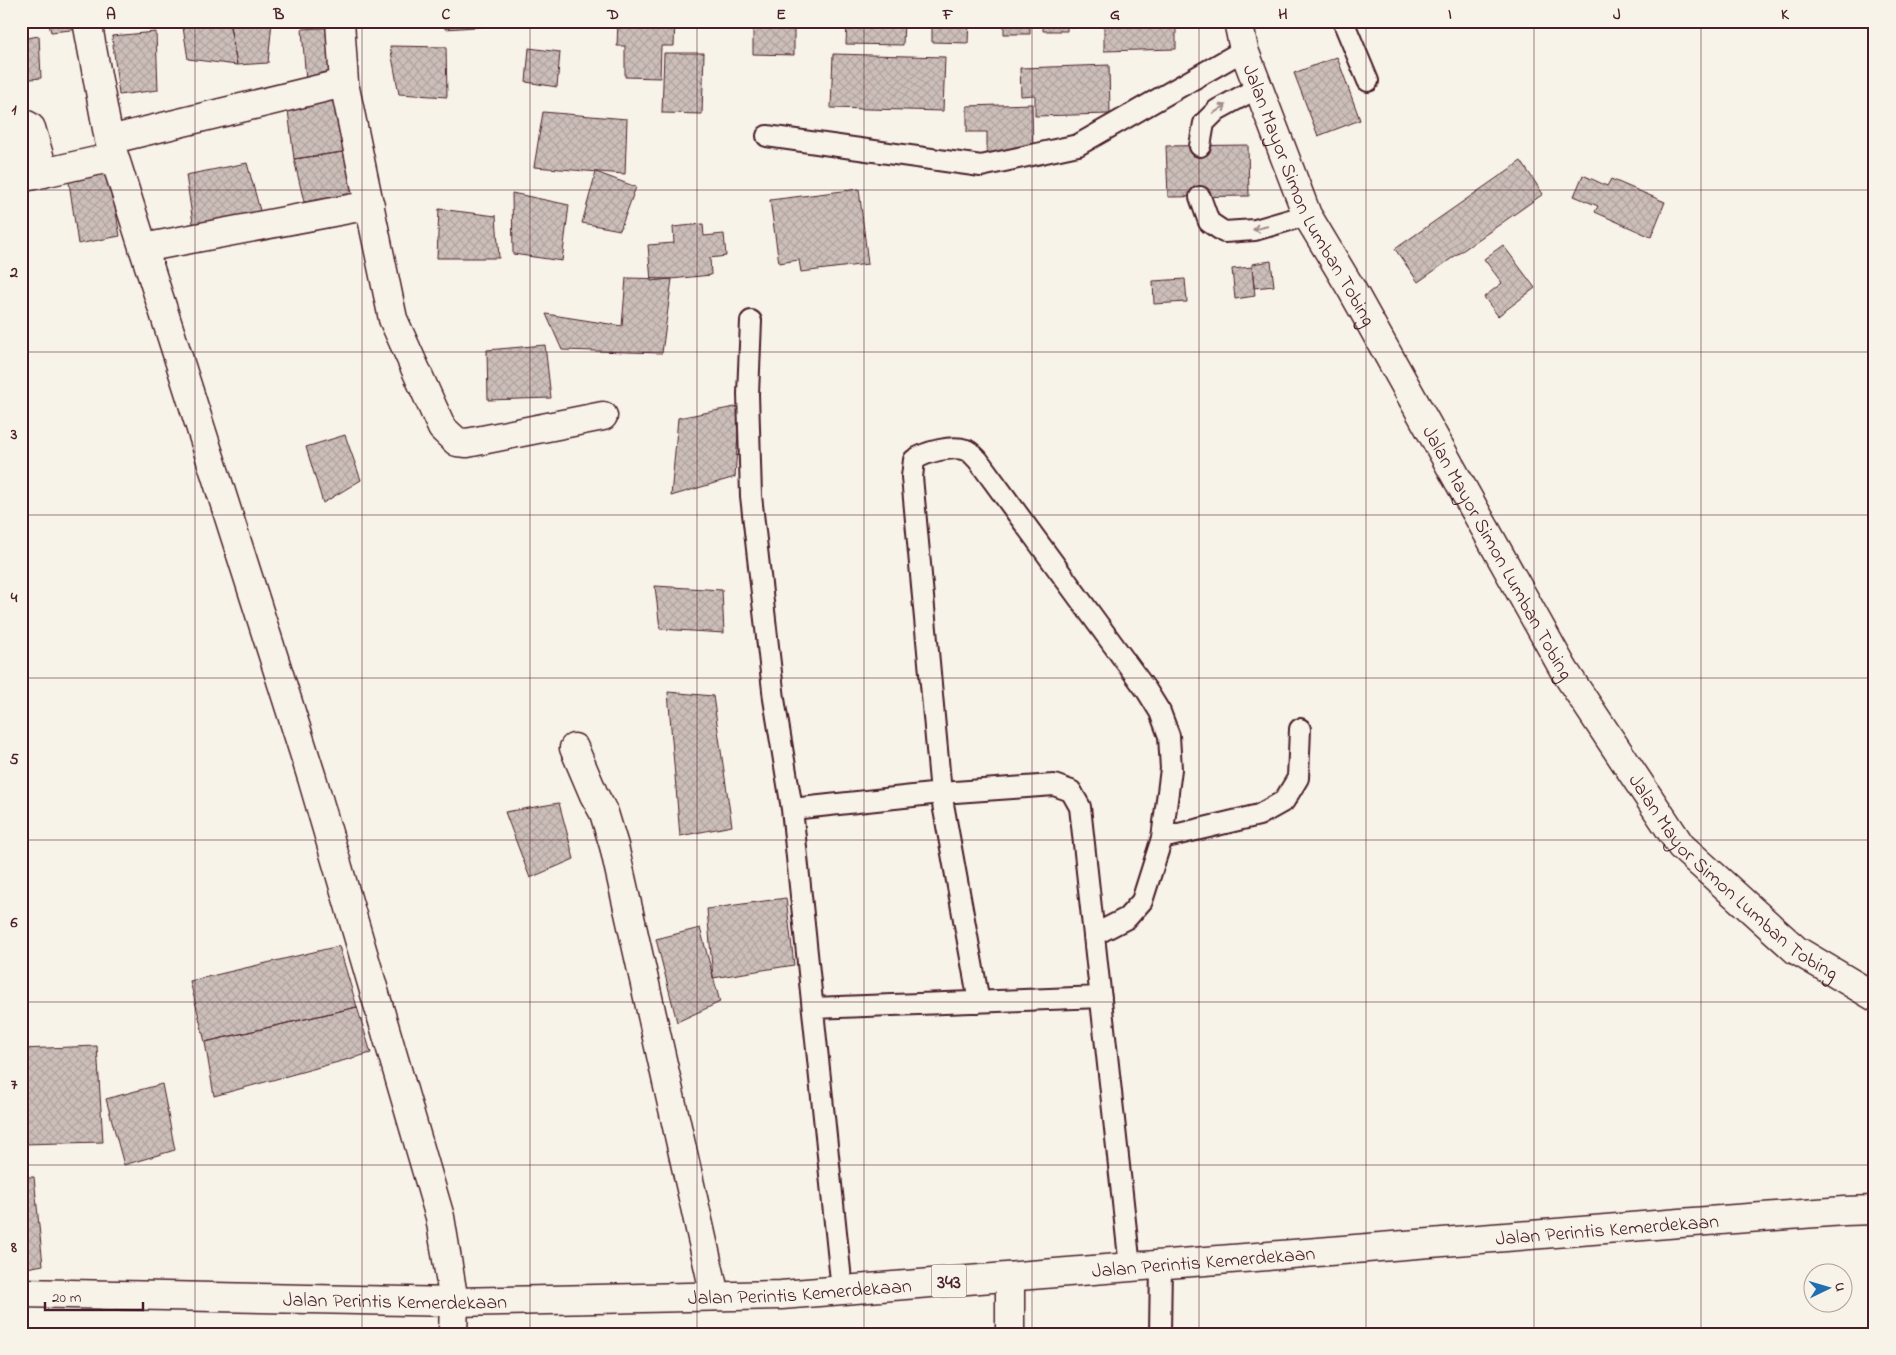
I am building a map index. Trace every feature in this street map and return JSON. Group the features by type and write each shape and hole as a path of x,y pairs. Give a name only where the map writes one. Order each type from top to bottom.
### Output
{"street":[{"path":"87,21 111,148 314,787 440,1217 454,1302 453,1334"},
{"path":"340,21 344,83 393,318 442,428 457,442 467,444 603,416"},
{"name":"Jalan Mayor Simon Lumban Tobing","path":"1238,21 1244,50 1307,216 1352,290 1564,670 1681,846 1796,950 1875,997"},
{"path":"21,127 27,126 31,128 33,176 111,148 344,83"},
{"path":"143,248 370,205"},
{"path":"574,748 594,795 604,813 614,846 715,1296"},
{"name":"Jalan Perintis Kemerdekaan","path":"21,1293 454,1302 781,1295 1844,1210 1875,1210"},
{"path":"1010,1276 1010,1334"}],"lane":[{"path":"1343,21 1368,81"},
{"path":"767,136 981,166 1078,145 1244,50"},
{"path":"1200,146 1204,123 1217,110 1259,87"},
{"path":"1200,197 1209,222 1224,232 1255,230 1307,216"},
{"path":"751,321 748,386 751,496 774,699 792,809 842,1290"},
{"path":"979,1002 942,793 912,477 914,460 922,454 955,448 968,450 978,460 1141,683 1160,712 1169,736 1171,768 1162,838 1142,901 1127,918 1094,935"},
{"path":"1162,838 1260,815 1284,801 1298,778 1300,729"},
{"path":"792,809 942,793 1054,785 1071,791 1080,807 1130,1267"},
{"path":"813,1008 1101,997"},
{"path":"1160,1334 1161,1264"}],"building":[{"path":"48,21 79,21 81,29 51,32"},
{"path":"182,21 229,21 237,65 188,59"},
{"path":"229,21 272,21 268,63 237,65"},
{"path":"445,21 505,21 506,25 445,29"},
{"path":"618,21 675,21 674,46 661,46 660,78 625,77 625,46 617,46"},
{"path":"753,21 794,21 794,55 753,54"},
{"path":"847,21 904,21 903,45 846,44"},
{"path":"932,21 969,21 968,43 932,42"},
{"path":"1004,21 1030,21 1030,34 1004,34"},
{"path":"1043,21 1067,21 1067,31 1043,31"},
{"path":"1071,21 1176,21 1176,49 1104,51 1104,26 1071,27"},
{"path":"340,27 343,75 306,82 302,29"},
{"path":"156,32 158,90 119,95 112,36"},
{"path":"39,36 41,78 21,80 21,39"},
{"path":"390,46 446,47 447,97 399,94"},
{"path":"529,48 560,52 557,87 526,82"},
{"path":"664,53 704,53 702,114 662,113"},
{"path":"833,54 945,57 943,111 831,108"},
{"path":"1337,57 1360,120 1318,136 1294,73"},
{"path":"1109,65 1110,114 1035,116 1035,95 1021,96 1020,68"},
{"path":"340,97 350,151 294,159 288,110"},
{"path":"1032,104 1033,153 987,154 987,132 967,132 967,106"},
{"path":"543,112 627,119 625,174 534,167"},
{"path":"1248,145 1249,196 1168,197 1166,146"},
{"path":"350,151 357,194 304,202 294,159"},
{"path":"1521,161 1543,194 1418,282 1395,249"},
{"path":"247,163 264,225 194,230 186,175"},
{"path":"596,172 636,187 620,230 582,223"},
{"path":"109,173 120,236 78,244 69,182"},
{"path":"1583,175 1607,186 1611,179 1665,202 1651,237 1595,212 1598,206 1574,196"},
{"path":"859,189 868,264 801,272 799,260 779,263 770,200"},
{"path":"512,193 569,205 562,261 513,254"},
{"path":"439,209 496,216 499,258 437,258"},
{"path":"703,224 704,236 724,234 726,256 710,258 711,275 651,281 648,245 674,243 673,227"},
{"path":"1503,245 1535,288 1498,316 1484,297 1502,283 1484,259"},
{"path":"1271,261 1274,286 1254,288 1252,264"},
{"path":"1252,267 1255,296 1235,299 1232,269"},
{"path":"626,278 672,279 662,353 562,350 546,314 622,326"},
{"path":"1185,279 1187,302 1154,304 1153,281"},
{"path":"545,345 551,398 488,400 487,350"},
{"path":"740,406 735,477 671,496 678,418"},
{"path":"345,435 361,480 323,503 306,447"},
{"path":"655,586 722,590 724,633 660,629"},
{"path":"668,692 713,696 732,826 680,836"},
{"path":"559,803 574,859 530,878 505,812"},
{"path":"786,898 794,965 713,978 707,909"},
{"path":"700,928 720,1002 677,1022 656,939"},
{"path":"339,946 357,1007 205,1042 190,981"},
{"path":"357,1007 371,1053 214,1096 205,1042"},
{"path":"97,1046 103,1142 23,1144 21,1049"},
{"path":"162,1084 175,1150 124,1165 106,1099"},
{"path":"21,1177 34,1177 43,1265 21,1269"}]}
